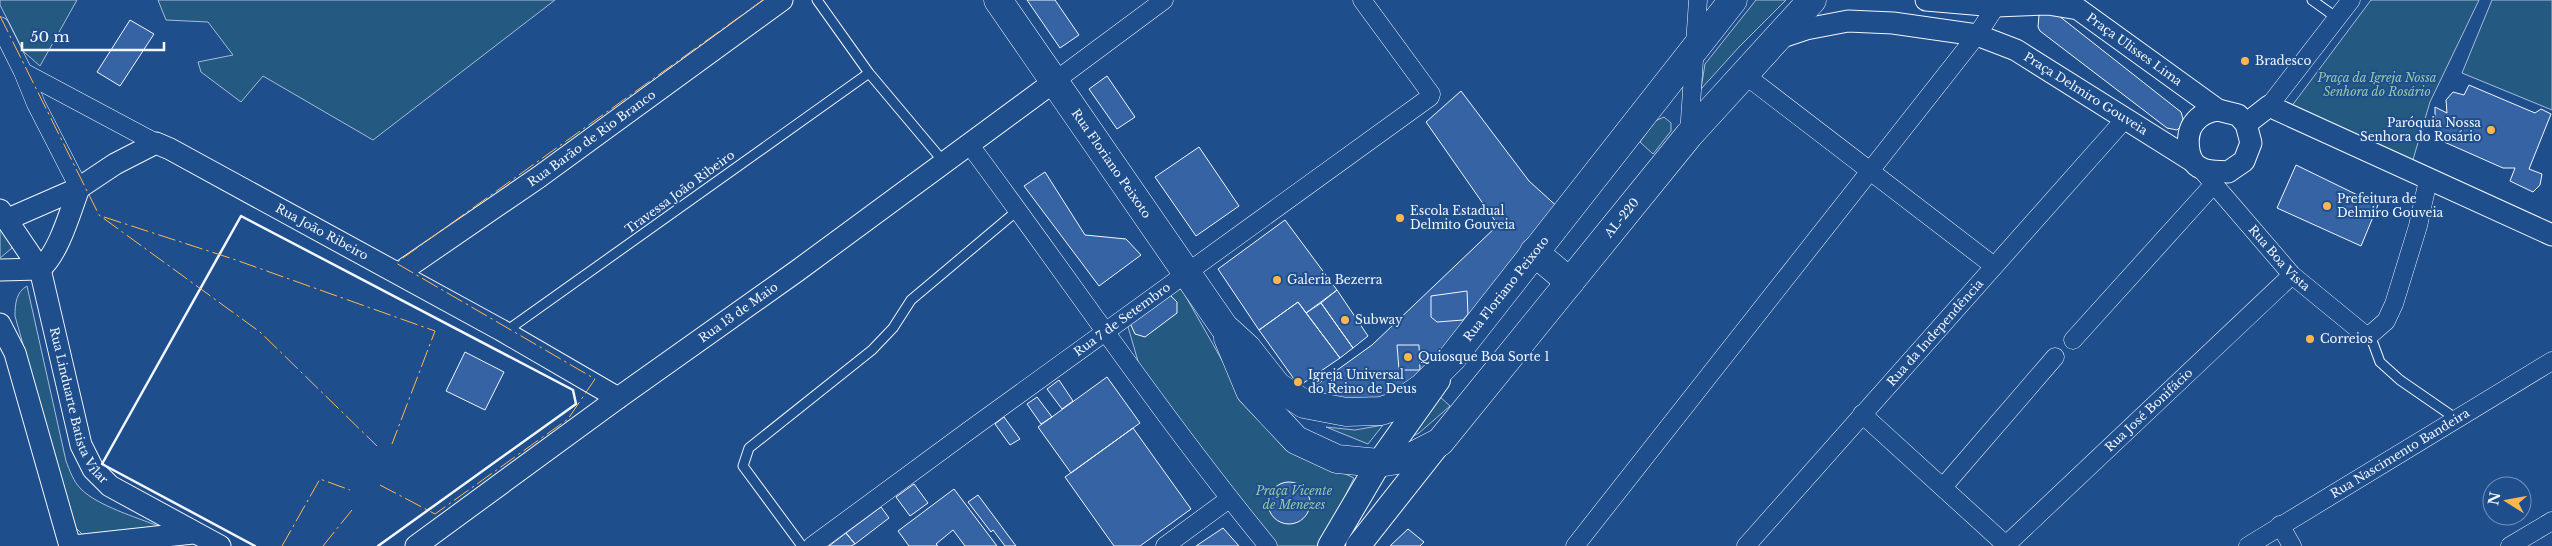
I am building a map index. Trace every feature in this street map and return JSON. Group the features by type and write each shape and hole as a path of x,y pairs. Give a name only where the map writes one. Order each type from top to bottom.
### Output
{"highway":[{"name":"Rua Floriano Peixoto","path":"998,0 1224,327 1246,348 1277,386 1304,404 1346,412 1382,410 1396,406 1423,387 1452,358 1733,0"},
{"name":"AL-220","path":"1440,442 1689,135 1812,0"},
{"path":"1534,252 1570,282"},
{"name":"Rua Floriano Peixoto","path":"1224,327 1231,349 1250,391 1296,440 1337,459 1379,463 1409,458 1440,442"}],"main road":[{"path":"1330,546 1379,463 1452,358"},
{"path":"1358,546 1440,442"}],"street":[{"name":"Rua Barão de Rio Branco","path":"399,273 539,177 782,0"},
{"path":"1055,81 1164,0"},
{"name":"Rua 7 de Setembro","path":"812,546 1430,97 1431,94 1362,0"},
{"path":"1689,135 1698,0"},
{"name":"Praça Ulisses Lima","path":"1926,0 1996,6 2074,5 2218,110"},
{"path":"2246,124 2269,106 2351,0"},
{"path":"1575,546 1870,172 1976,35 1996,6"},
{"path":"1779,38 1806,29 1848,21 1893,23 1976,35"},
{"path":"0,26 23,72 36,104 80,188 59,240 45,265 40,269 0,270"},
{"name":"Praça Delmiro Gouveia","path":"1976,35 2016,50 2125,119 2201,171"},
{"name":"Rua João Ribeiro","path":"23,72 399,273 618,398"},
{"path":"1745,75 1994,266"},
{"name":"Rua 13 de Maio","path":"416,545 618,398 798,271 1055,81"},
{"path":"2269,106 2552,235"},
{"path":"2218,110 2238,115 2246,124 2251,143 2244,161 2228,172 2201,171 2188,142 2193,123 2208,112 2218,110"},
{"name":"Rua da Independência","path":"1746,546 2125,119"},
{"path":"4,215 80,188 115,164 156,143"},
{"path":"969,144 1104,332 1229,499 1268,546"},
{"path":"2073,340 2201,171"},
{"name":"Rua Boa Vista","path":"2201,171 2292,275 2364,334 2370,335"},
{"path":"2370,335 2386,322 2394,304 2418,226 2428,180"},
{"name":"Rua Linduarte Batista Vilar","path":"4,215 40,269 81,445 92,469 110,486 220,546"},
{"name":"Rua José Bonifácio","path":"2006,546 2292,275"},
{"path":"0,324 15,353 70,546"},
{"path":"1943,488 2055,356"},
{"name":"Rua Nascimento Bandeira","path":"2248,546 2280,525 2458,420 2552,361"},
{"path":"1862,414 2006,546"},
{"path":"1165,546 1229,499"},
{"path":"2510,546 2552,521"},
{"path":"2280,525 2292,546"},
{"path":"74,546 193,532"}],"lane":[{"path":"817,0 869,73 943,162"},
{"path":"2312,0 2337,18"},
{"name":"Travessa João Ribeiro","path":"505,332 869,73"},
{"path":"802,546 743,466 749,448 872,350 893,328 911,300 1018,210"},
{"path":"2370,335 2380,362 2400,380 2458,420"}],"green space":[{"path":"0,0 77,0 40,66 24,52 0,5"},
{"path":"158,0 555,0 373,140 263,76 241,102 201,72 198,62 233,55 208,22 166,20"},
{"path":"1756,0 1786,0 1739,47 1701,89 1705,64"},
{"name":"Praça da Igreja Nossa Senhora do Rosário","path":"2371,0 2479,0 2430,102 2412,163 2291,107"},
{"path":"2492,0 2552,0 2552,110 2462,73"},
{"path":"1664,117 1671,123 1671,131 1653,154 1640,142 1655,121"},
{"path":"0,223 11,241 12,248 0,258"},
{"path":"27,286 66,461 74,479 81,489 97,501 158,526 85,537 74,526 15,316 18,295"},
{"name":"Praça Vicente de Menezes","path":"1174,287 1182,290 1227,369 1289,447 1354,478 1320,546 1276,546 1140,368 1126,320"},
{"path":"1438,395 1450,406 1419,433 1401,442"},
{"path":"1383,425 1368,444 1326,427 1355,430"}],"building":[{"path":"1027,0 1055,0 1079,35 1060,48"},
{"path":"2054,12 2181,112 2183,119 2180,127 2177,130 2167,128 2040,31 2038,27 2039,15"},
{"path":"130,20 154,34 120,86 97,72"},
{"path":"1107,76 1135,117 1117,129 1089,89"},
{"name":"Paróquia Nossa Senhora do Rosário","path":"2469,85 2535,113 2541,109 2551,114 2529,169 2542,174 2540,185 2533,192 2510,181 2515,168 2503,168 2442,141 2435,120 2435,107 2447,113 2446,100 2453,92 2464,95"},
{"path":"1461,91 1529,181 1561,210 1404,395 1333,402 1301,396 1372,345 1498,225 1426,122"},
{"path":"1199,147 1239,206 1196,236 1155,177"},
{"name":"Prefeitura de Delmiro Gouveia","path":"2296,165 2378,205 2361,246 2277,208"},
{"path":"1045,172 1085,235 1126,239 1141,255 1099,286 1024,186"},
{"name":"Galeria Bezerra","path":"1285,220 1337,290 1306,313 1298,302 1259,330 1218,269"},
{"name":"Subway","path":"1337,290 1368,336 1353,348 1321,303"},
{"path":"1467,291 1468,314 1463,320 1437,322 1431,317 1431,296"},
{"path":"1169,294 1177,302 1177,313 1145,337 1135,334 1130,323"},
{"path":"1298,302 1340,358 1299,386 1259,330"},
{"path":"1321,303 1353,348 1340,358 1306,313"},
{"name":"Quiosque Boa Sorte 1","path":"1397,345 1419,345 1420,370 1399,370"},
{"path":"465,352 504,372 485,410 446,391"},
{"path":"1107,377 1140,423 1071,473 1038,427"},
{"path":"1059,380 1073,401 1062,409 1047,389"},
{"path":"1037,397 1052,417 1041,424 1027,404"},
{"path":"1004,417 1020,439 1010,445 995,424"},
{"path":"1133,428 1191,509 1140,546 1114,546 1065,477"},
{"path":"1293,482 1301,485 1307,491 1310,503 1307,515 1301,521 1285,524 1277,521 1271,515 1268,499 1271,491 1277,485"},
{"path":"914,484 928,503 910,516 896,497"},
{"path":"954,489 997,546 965,546 953,530 936,544 938,546 909,546 898,531"},
{"path":"978,495 1016,546 1005,546 993,530 991,532 968,502"},
{"path":"881,507 889,518 855,544 846,533"},
{"path":"1223,528 1239,546 1196,546"},
{"path":"1408,529 1424,542 1420,546 1390,546"},
{"path":"846,533 855,544 851,546 829,546"}],"wall":[{"path":"255,546 102,464 241,216 573,390 576,404 378,546"}],"power":[{"path":"380,485 435,514 568,419 595,379 396,263 763,0"},
{"path":"0,16 99,215 260,332 377,446"},
{"path":"104,217 233,259 435,331 392,444"},
{"path":"282,546 320,479 350,490"},
{"path":"323,546 352,510"}],"place":[{"name":"Bradesco","path":"2245,61"},
{"name":"Paróquia Nossa Senhora do Rosário","path":"2491,130"},
{"name":"Prefeitura de Delmiro Gouveia","path":"2327,206"},
{"name":"Escola Estadual Delmito Gouveia","path":"1400,218"},
{"name":"Galeria Bezerra","path":"1277,280"},
{"name":"Subway","path":"1345,320"},
{"name":"Correios","path":"2310,339"},
{"name":"Quiosque Boa Sorte 1","path":"1408,357"},
{"name":"Igreja Universal do Reino de Deus","path":"1298,382"}]}
